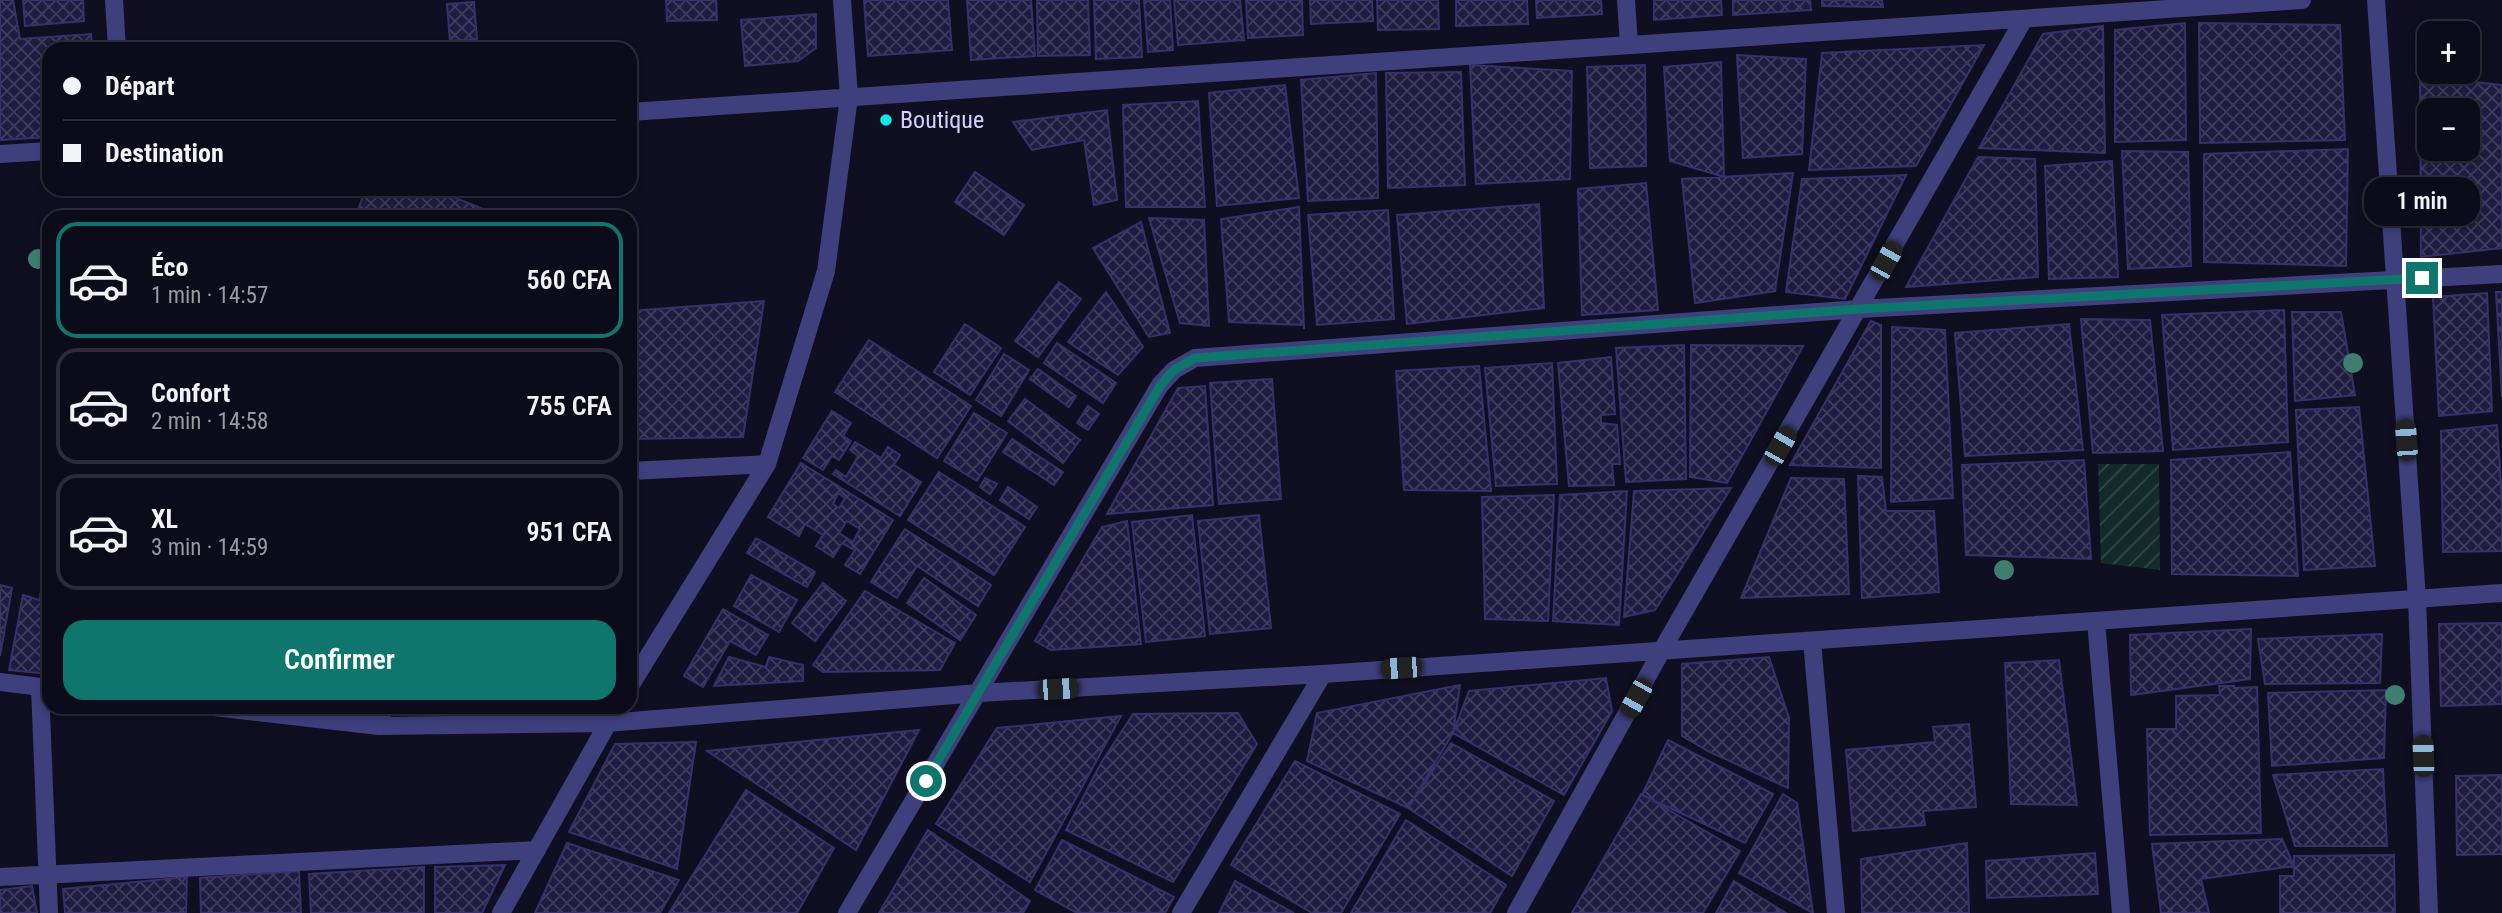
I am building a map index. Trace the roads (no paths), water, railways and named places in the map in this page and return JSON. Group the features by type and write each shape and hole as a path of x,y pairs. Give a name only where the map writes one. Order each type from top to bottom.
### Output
{"street":[{"path":"114,0 117,42"},
{"path":"637,675 767,464 826,271 849,97 842,0"},
{"path":"1626,0 1629,45"},
{"path":"637,112 2302,0"},
{"path":"2376,0 2417,599 2429,913"},
{"path":"1516,913 1662,650 2024,19"},
{"path":"0,154 42,151"},
{"path":"847,913 1160,386 1174,370 1195,358 1859,309 2502,274"},
{"path":"637,471 767,464"},
{"path":"275,714 379,726 607,723 979,693 1323,674 2502,593"},
{"path":"2096,621 2121,913"},
{"path":"1812,641 1836,913"},
{"path":"1181,913 1323,674"},
{"path":"0,682 42,688"},
{"path":"44,714 49,913"},
{"path":"379,726 382,714"},
{"path":"501,913 613,714"},
{"path":"0,877 537,850"}],"place":[{"name":"Boutique","path":"886,120"}]}
